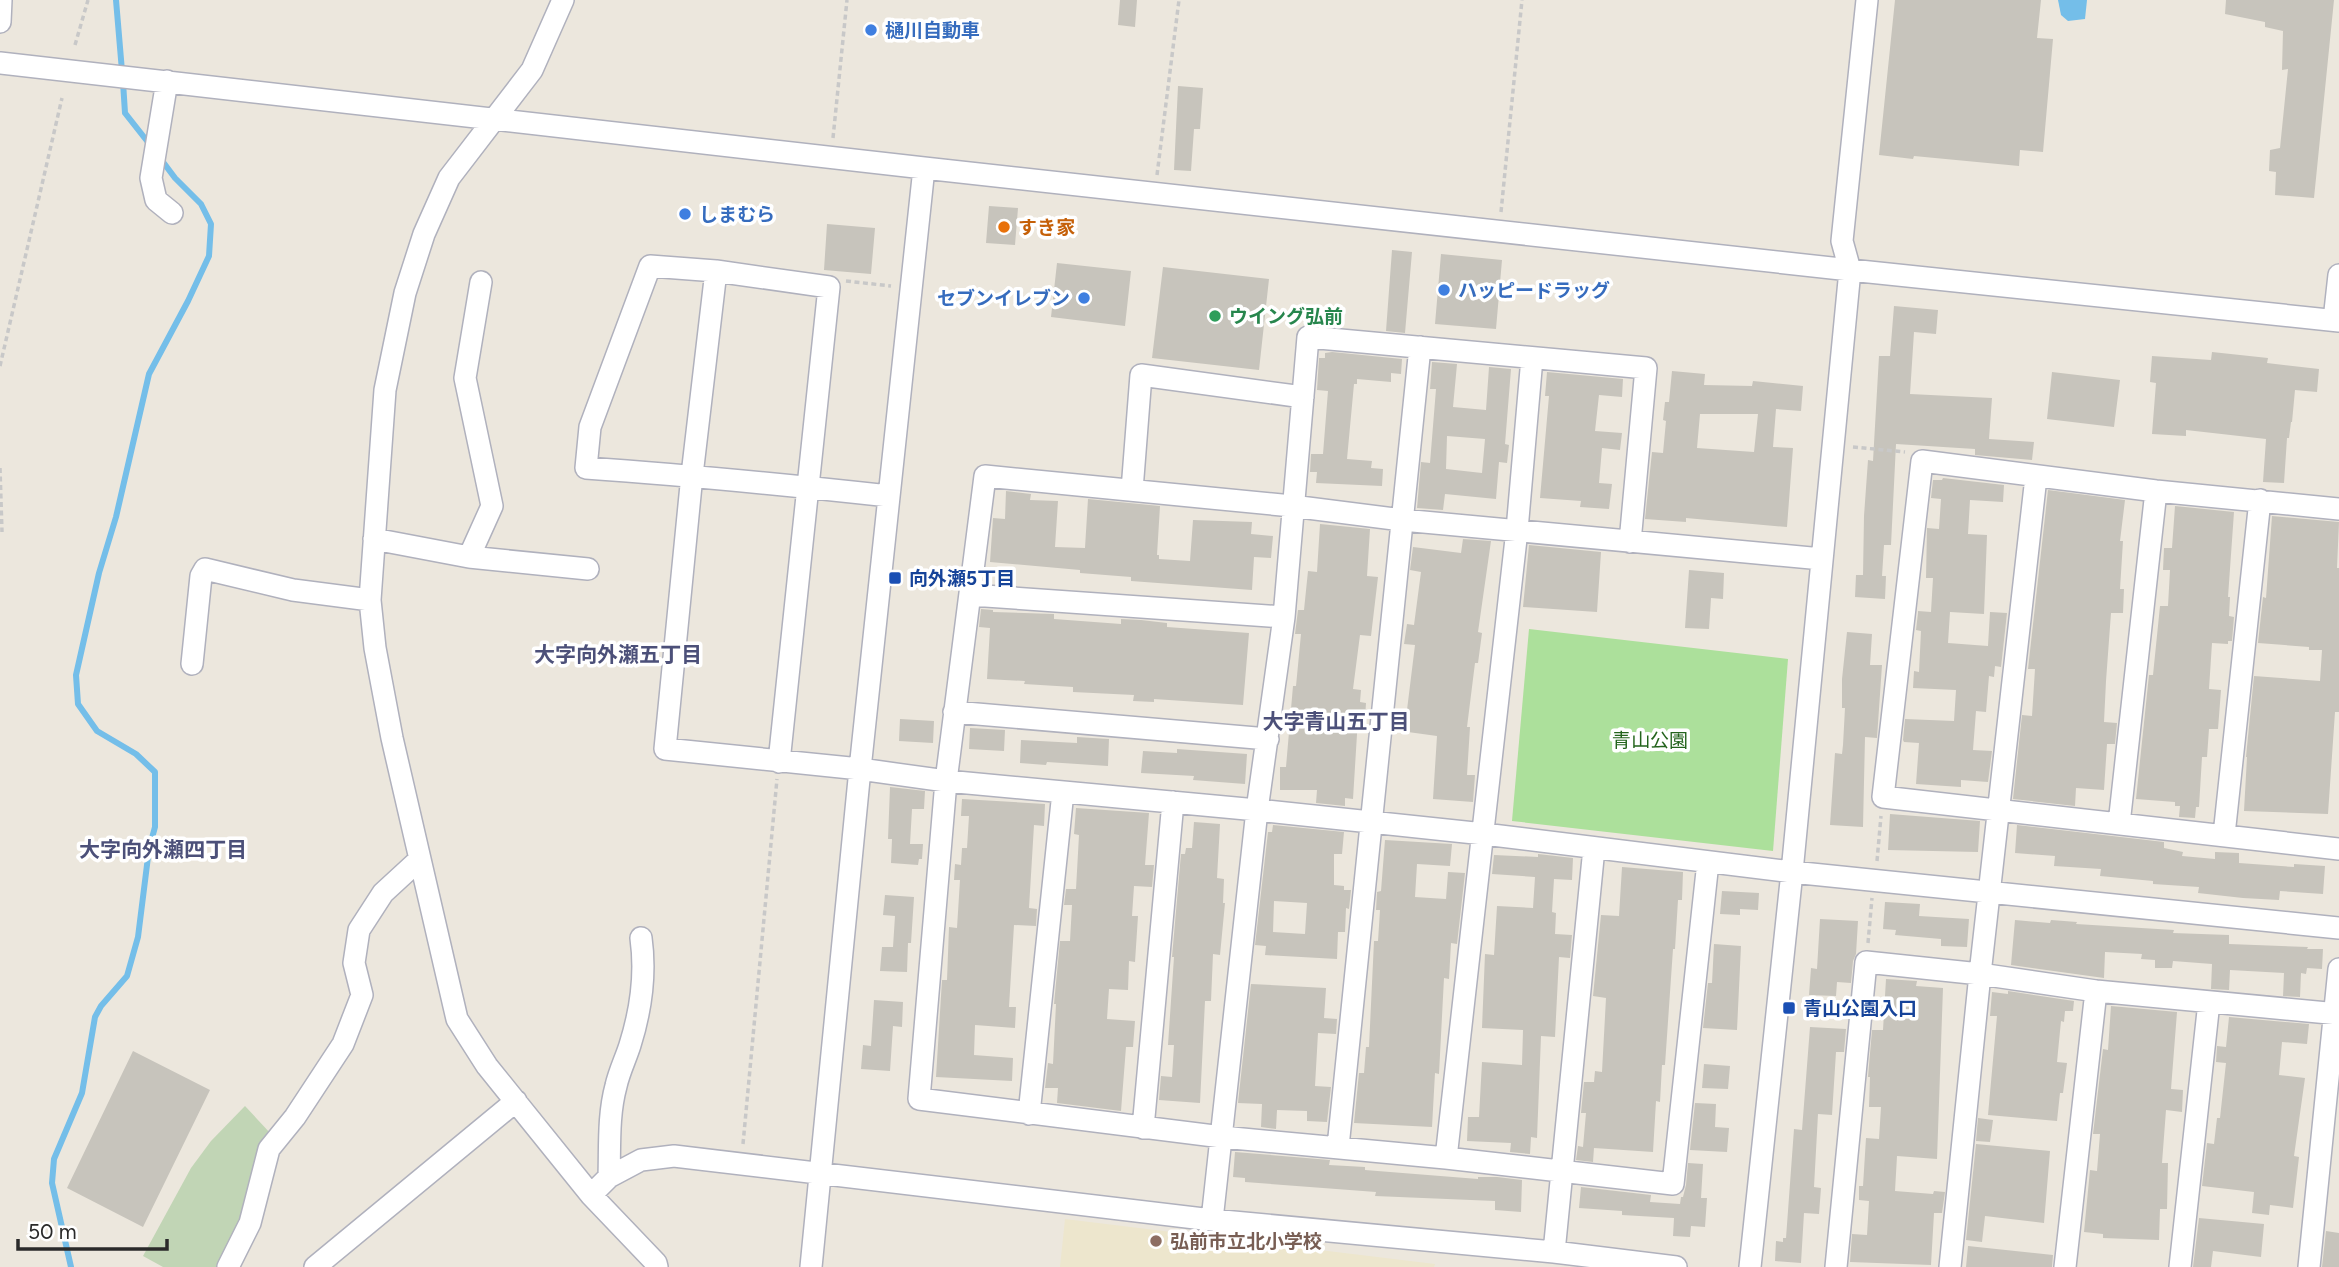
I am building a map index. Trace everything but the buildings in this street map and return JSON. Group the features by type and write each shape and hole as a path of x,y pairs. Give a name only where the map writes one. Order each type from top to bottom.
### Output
{"street":[{"path":"0,22 1,0"},
{"path":"563,0 532,69 449,178 425,233 405,293 385,390 370,600 375,648 392,738 457,1018 487,1066 591,1195 657,1267"},
{"path":"1750,1267 1792,872 1850,270 1842,242 1867,0"},
{"path":"0,63 831,158 2337,321 2339,275"},
{"path":"167,81 151,178 156,200 172,213"},
{"path":"811,1267 860,769 924,168"},
{"path":"779,762 808,488 829,287 716,271 650,266 590,427 586,468 692,475 808,488 889,496"},
{"path":"716,271 692,475 665,749 860,769 946,781 1484,834 1792,872 2339,928"},
{"path":"469,557 492,506 465,378 481,282"},
{"path":"1212,1220 1257,810 1284,617 1308,337 1646,368 1630,542"},
{"path":"1338,1147 1420,347"},
{"path":"1446,1158 1517,530 1532,358"},
{"path":"1132,490 1141,375 1303,397"},
{"path":"2339,509 2156,491 1922,461 1883,797 2339,849"},
{"path":"1708,862 1673,1184 1562,1170 1222,1137 919,1099 946,781 985,476 1292,506 1402,520 1822,559"},
{"path":"1950,1267 2036,477"},
{"path":"2119,824 2156,491"},
{"path":"2224,835 2260,500"},
{"path":"374,539 469,557 587,569"},
{"path":"192,664 201,576 205,569 293,590 370,600"},
{"path":"971,595 1284,617"},
{"path":"954,712 1268,739"},
{"path":"1029,1114 1063,792"},
{"path":"1143,1128 1173,802"},
{"path":"1554,1252 1594,848"},
{"path":"228,1267 250,1223 268,1149 295,1117 343,1044 348,1032 362,995 354,963 359,930 383,893 421,859"},
{"path":"610,1177 611,1117 616,1086 631,1042 641,996 644,960 641,938"},
{"path":"1836,1267 1866,962 1980,974 2096,991 2337,1014"},
{"path":"2309,1267 2337,1014 2339,969"},
{"path":"2065,1267 2096,991"},
{"path":"2180,1267 2209,1002"},
{"path":"316,1267 516,1101"},
{"path":"591,1195 610,1177 641,1160 674,1156 1212,1220 1554,1252 1676,1267"}],"path":[{"path":"75,45 88,0"},
{"path":"831,158 847,0"},
{"path":"1154,193 1179,0"},
{"path":"1499,231 1522,0"},
{"path":"0,366 62,98"},
{"path":"829,287 838,281 891,285"},
{"path":"1853,446 1910,452 1922,461"},
{"path":"0,468 2,532"},
{"path":"741,1164 779,762"},
{"path":"1876,864 1883,797"},
{"path":"1866,962 1872,892"}],"shaded area":[{"name":"弘前市立北小学校","path":"1065,1219 1435,1264 1434,1267 1060,1267"}],"green space":[{"name":"青山公園","path":"1529,629 1788,659 1773,851 1512,821"},
{"path":"245,1106 271,1134 243,1219 221,1267 163,1267 143,1256 191,1168 211,1141"}],"water":[{"path":"2058,0 2087,0 2085,19 2068,21 2061,15"}],"waterway":[{"path":"116,0 122,71"},
{"path":"123,82 125,113 151,146"},
{"path":"71,1267 52,1183 54,1159 82,1093 95,1017 127,976 138,937 149,849 155,827 155,772 136,754 97,731 78,704 76,675 149,374 209,256 211,224 201,204 175,178 160,158"}],"place":[{"name":"樋川自動車","path":"871,30"},
{"name":"しまむら","path":"685,214"},
{"name":"すき家","path":"1004,227"},
{"name":"ハッピードラッグ","path":"1444,290"},
{"name":"セブンイレブン","path":"1084,298"},
{"name":"ウイング弘前","path":"1215,316"},
{"name":"向外瀬5丁目","path":"895,578"},
{"name":"青山公園入口","path":"1789,1008"},
{"name":"弘前市立北小学校","path":"1156,1241"}],"district":[{"name":"大字向外瀬五丁目","path":"618,654"},
{"name":"大字青山五丁目","path":"1336,721"},
{"name":"大字向外瀬四丁目","path":"163,849"}]}
